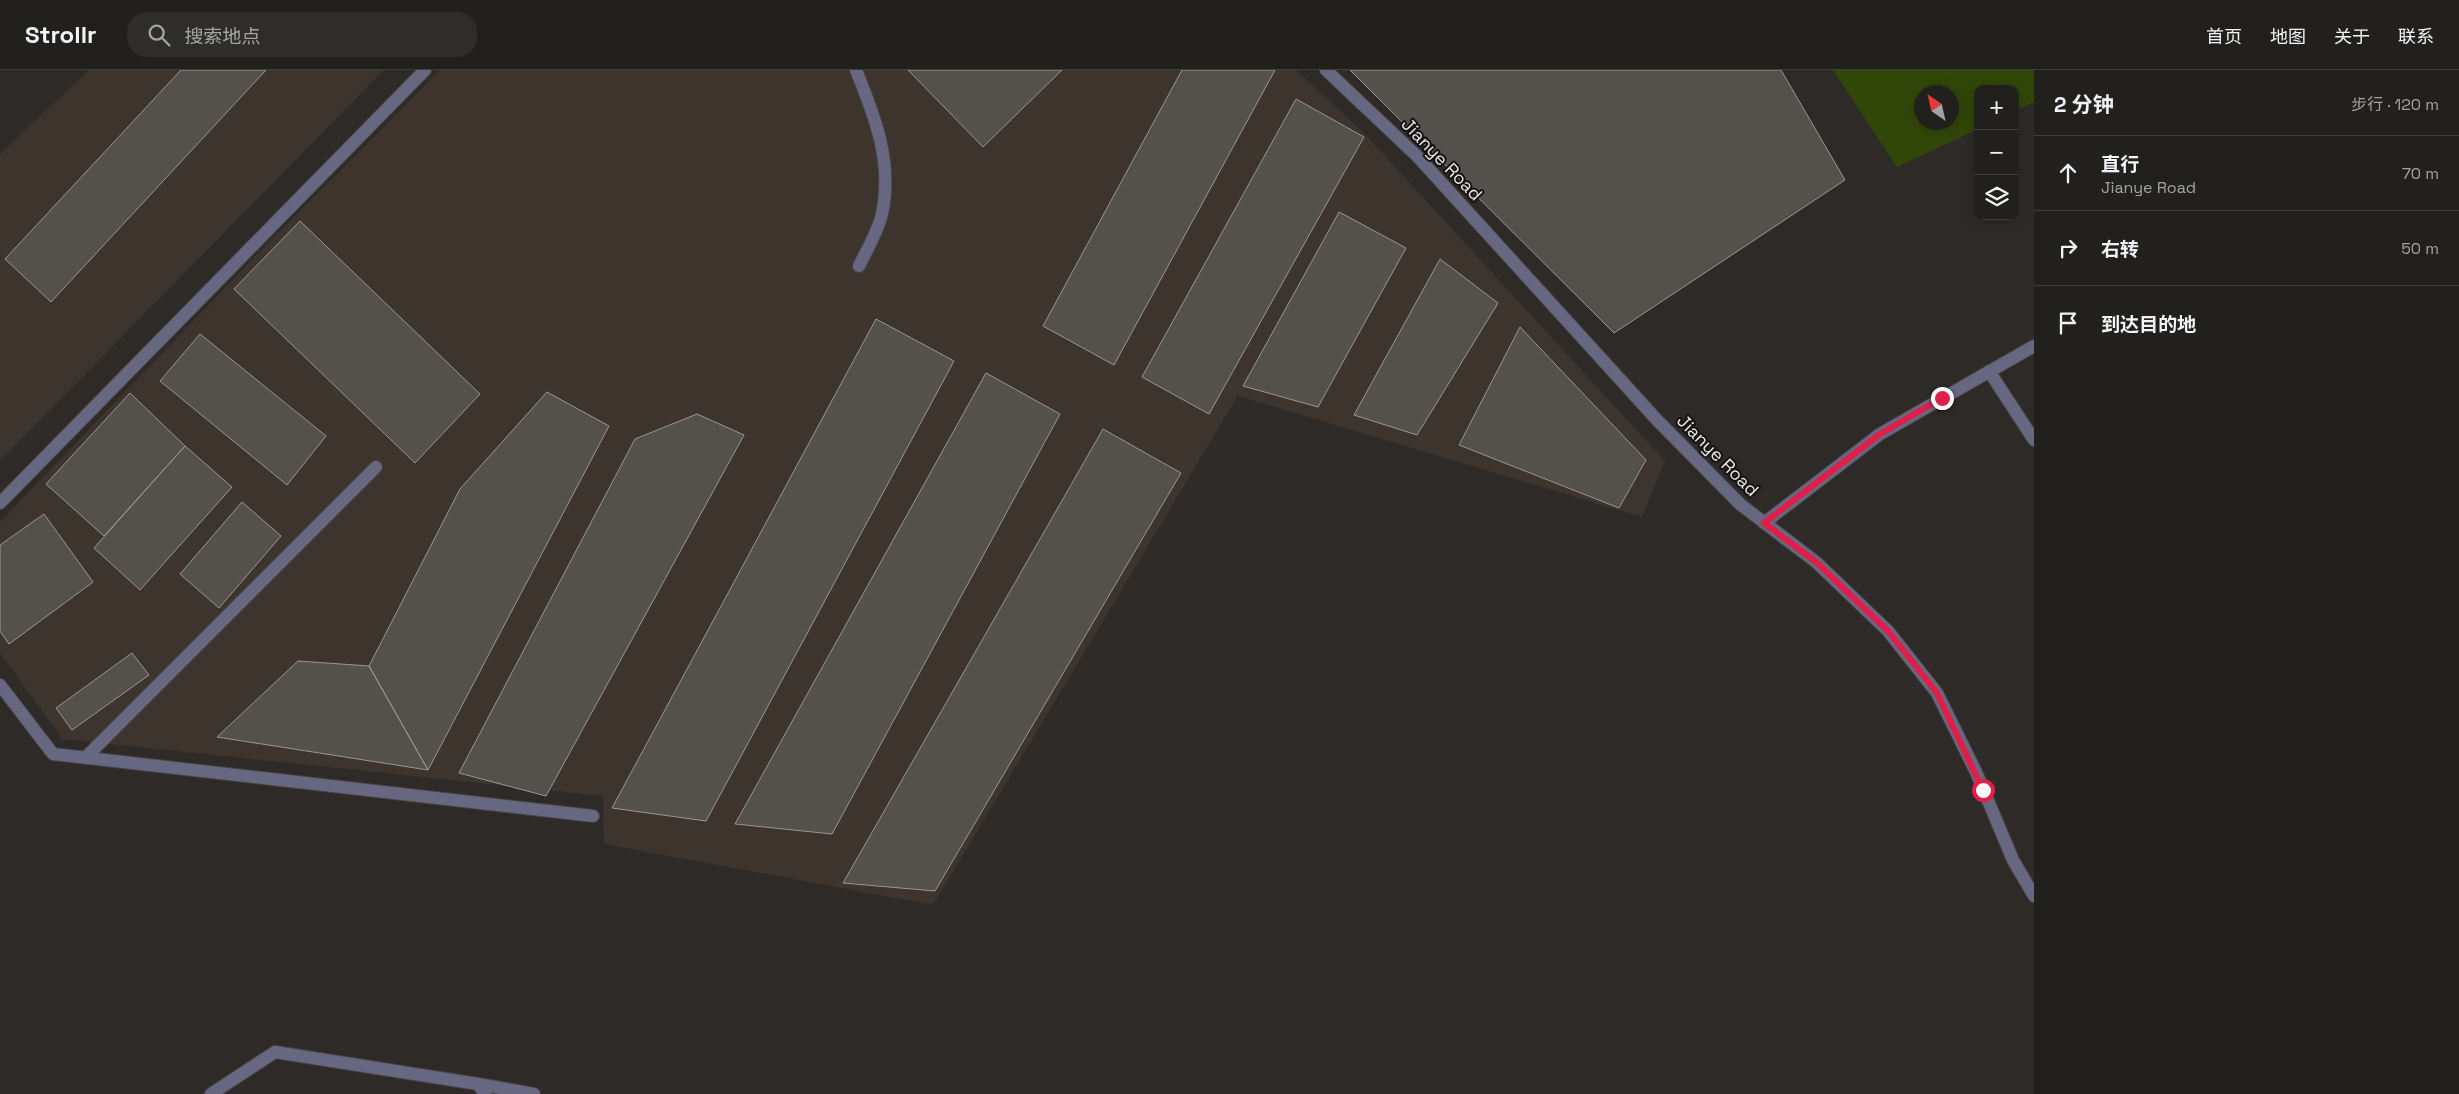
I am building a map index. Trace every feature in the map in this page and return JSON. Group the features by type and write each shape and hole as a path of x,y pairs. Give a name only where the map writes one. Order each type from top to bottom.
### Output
{"street":[{"path":"0,503 425,70"},
{"path":"856,70 874,114 883,147 887,174 882,215 859,266"},
{"name":"Jianye Road","path":"1326,70 1418,157 1658,420 1741,504 1816,562 1888,631 1937,693 1976,772 2013,860 2034,896"},
{"path":"1764,523 1880,434 2034,346"},
{"path":"1989,370 2034,440"},
{"path":"85,758 376,467"},
{"path":"0,685 53,754 593,816"},
{"path":"211,1094 275,1052 482,1089 534,1094"}],"shaded area":[{"path":"89,70 384,70 0,461 0,154"},
{"path":"440,70 1296,70 1364,133 1665,461 1642,517 1238,396 933,905 604,844 603,796 62,739 0,653 0,522 268,243"}],"green space":[{"path":"1833,70 2034,70 2034,102 2019,109 2019,85 1974,85 1974,131 1897,167"}],"building":[{"path":"181,70 266,70 51,302 5,259"},
{"path":"908,70 1062,70 983,147"},
{"path":"1182,70 1275,70 1114,365 1043,326"},
{"path":"1350,70 1781,70 1845,180 1614,333"},
{"path":"1296,99 1364,137 1209,414 1142,377"},
{"path":"1339,212 1406,248 1318,407 1243,386"},
{"path":"300,221 480,394 415,463 234,289"},
{"path":"1440,259 1498,303 1417,435 1354,415"},
{"path":"876,319 954,361 706,821 612,808"},
{"path":"1520,327 1646,460 1619,508 1459,445"},
{"path":"200,334 326,436 287,485 160,381"},
{"path":"986,373 1060,414 832,834 735,824"},
{"path":"547,392 609,426 428,770 369,666 460,489"},
{"path":"130,393 185,446 104,536 46,484"},
{"path":"697,414 744,435 546,796 459,773 635,439"},
{"path":"1103,429 1181,473 935,891 843,883"},
{"path":"185,446 232,487 140,590 94,548"},
{"path":"242,502 281,536 219,608 180,574"},
{"path":"44,514 93,582 9,644 0,631 0,545"},
{"path":"132,653 149,675 72,730 56,708"},
{"path":"298,661 369,666 428,770 217,737"}],"route":[{"path":"1942,398 1880,434 1764,523 1816,562 1888,631 1937,693 1983,790"}]}
